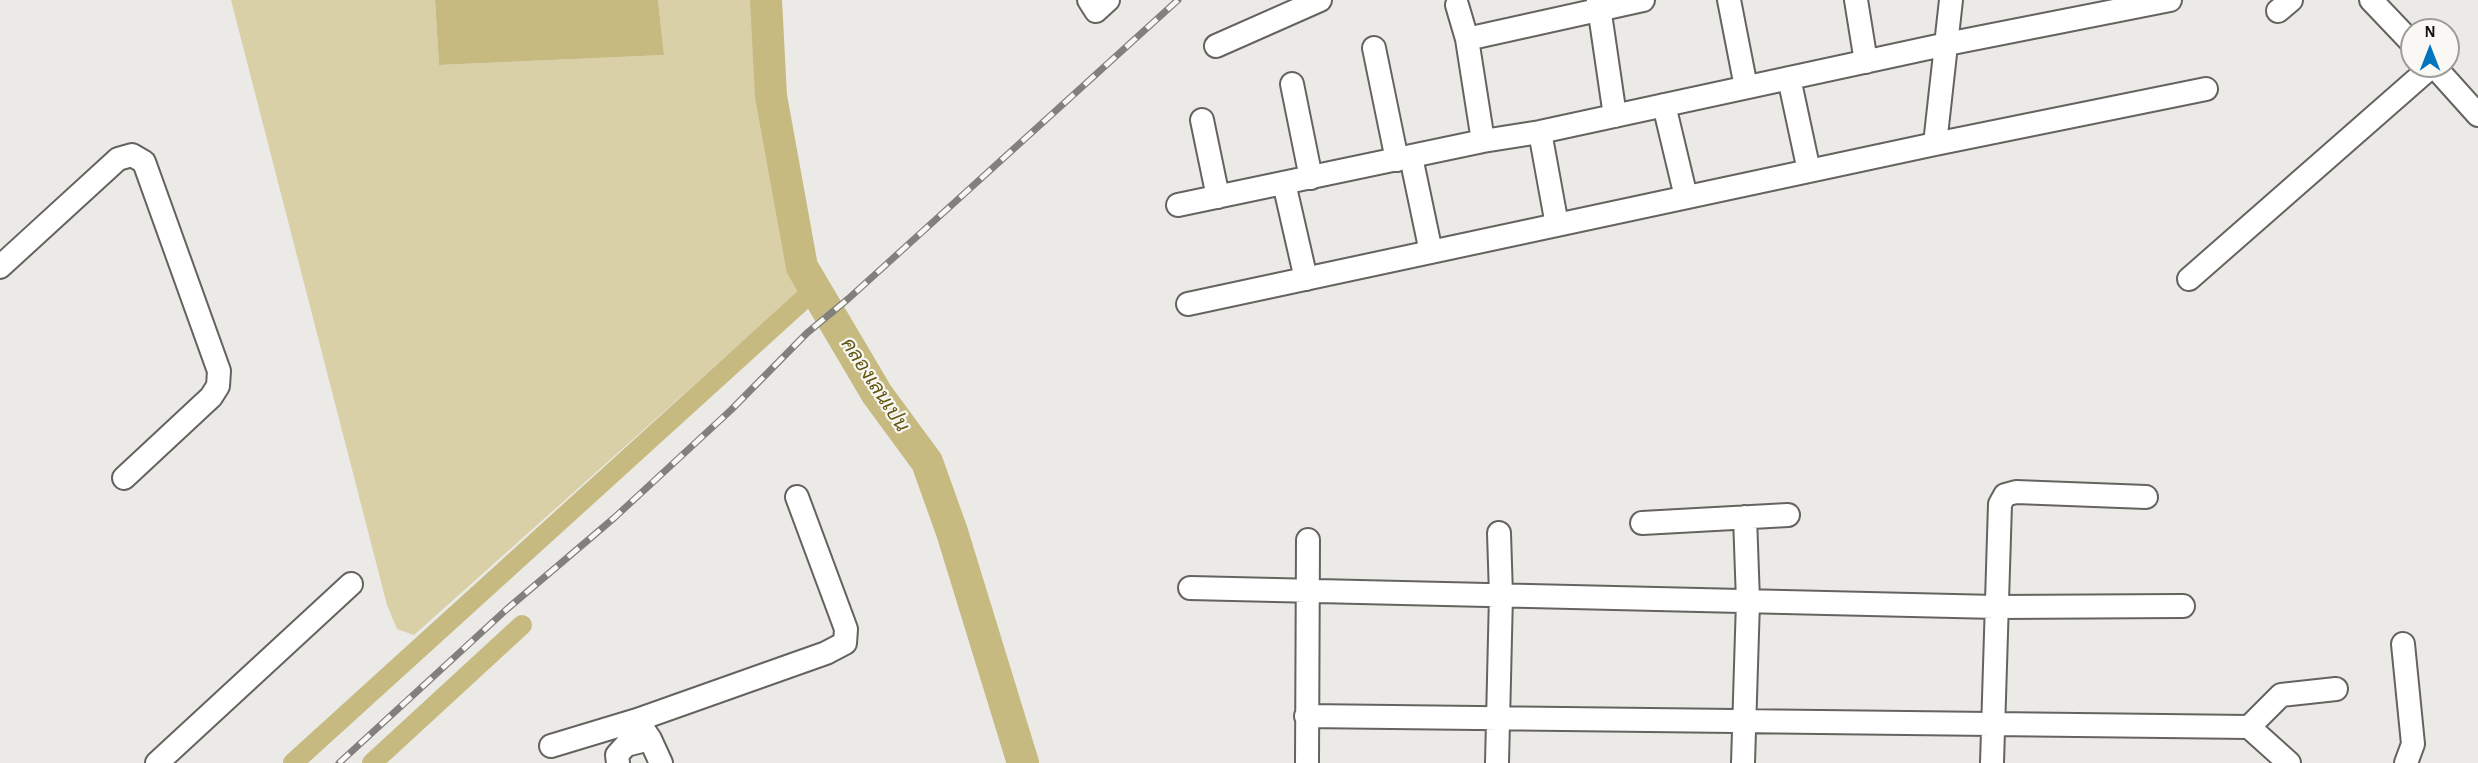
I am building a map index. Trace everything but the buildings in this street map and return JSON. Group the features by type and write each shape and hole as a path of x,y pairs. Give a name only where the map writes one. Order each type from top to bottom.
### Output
{"street":[{"path":"1216,46 1320,0"},
{"path":"1467,39 1599,5 1643,0"},
{"path":"1729,0 1746,87"},
{"path":"1856,0 1866,62"},
{"path":"1935,144 1951,0"},
{"path":"1178,206 1483,141 1540,132 1947,44 2170,0"},
{"path":"2371,0 2400,30"},
{"path":"1457,5 1467,39 1483,141"},
{"path":"1599,5 1615,116"},
{"path":"1374,48 1431,252"},
{"path":"1789,78 1809,171"},
{"path":"2189,279 2419,78"},
{"path":"2444,78 2478,115"},
{"path":"1292,84 1311,178"},
{"path":"1188,304 1935,144 2206,89"},
{"path":"1664,105 1686,198"},
{"path":"1202,120 1218,197"},
{"path":"1540,132 1557,225"},
{"path":"0,267 118,159 132,155 144,162 219,371 218,386 211,397 124,478"},
{"path":"1284,183 1306,279"},
{"path":"1992,763 2000,504 2005,495 2016,492 2146,497"},
{"path":"551,746 643,729 845,643 846,629 797,497"},
{"path":"1642,523 1788,515"},
{"path":"1743,763 1748,601 1745,517"},
{"path":"1497,763 1501,595 1498,533"},
{"path":"1307,763 1308,540"},
{"path":"157,763 351,584"},
{"path":"1190,588 1996,607 2183,606"},
{"path":"2403,644 2413,744 2406,763"},
{"path":"2249,727 2281,695 2336,689"},
{"path":"1306,716 2249,727 2289,763"},
{"path":"618,763 617,755 643,729"},
{"path":"643,729 661,763"}],"shaded area":[{"path":"231,0 435,0 439,65 664,55 658,0 753,0 769,160 799,291 414,635 397,629 387,605"},
{"path":"435,0 658,0 664,55 439,65"}],"waterway":[{"name":"คลองเลนเปน","path":"766,0 771,96 802,267 877,394 927,462 952,532 1023,763"},
{"path":"293,763 815,289"},
{"path":"372,763 522,625"}],"railway":[{"path":"339,763 507,609 614,518 731,410 807,333 848,299 1178,0"}]}
